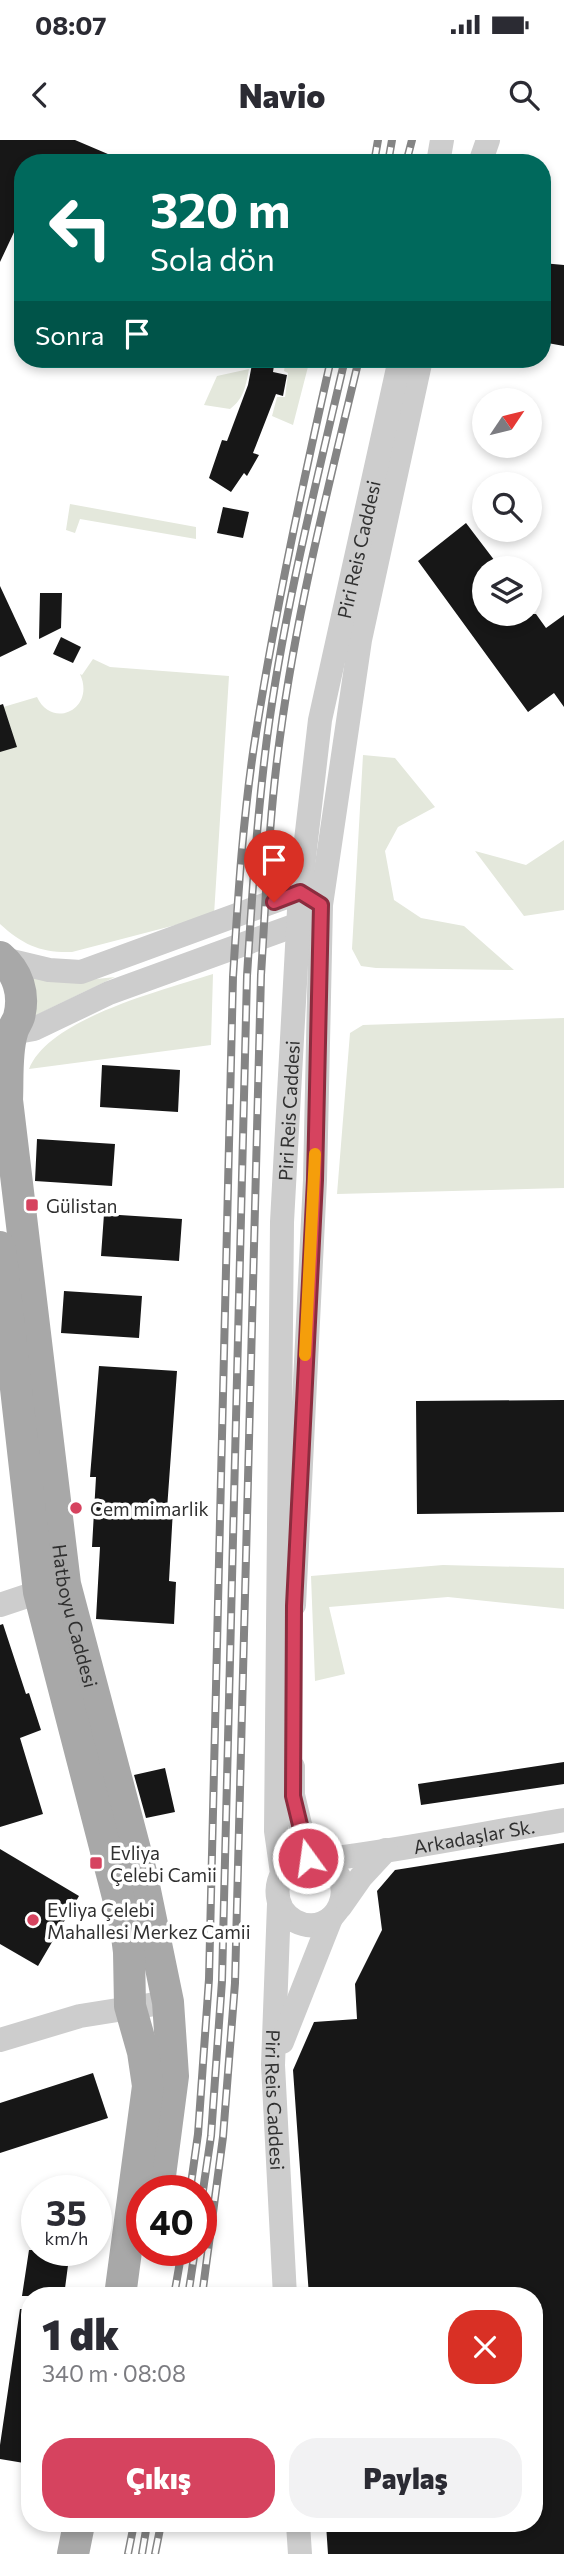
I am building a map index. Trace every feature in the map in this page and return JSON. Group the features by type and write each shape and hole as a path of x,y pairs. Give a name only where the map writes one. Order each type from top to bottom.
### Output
{"main road":[{"name":"Hatboyu Caddesi","path":"1,958 18,980 21,996 18,1020 6,1037 7,1100 65,1584 142,1876 168,2002 173,2076 160,2175"},
{"name":"Hatboyu Caddesi","path":"0,1247 40,1592 127,1928 130,2007 143,2052 148,2086 121,2287"},
{"path":"142,2287 145,2266"},
{"path":"73,2554 77,2532"},
{"path":"94,2554 98,2532"}],"street":[{"name":"Piri Reis Caddesi","path":"282,1873 276,1817 282,1222 300,892 320,720 398,368"},
{"name":"Piri Reis Caddesi","path":"314,1859 293,1796 294,1606 315,1180 321,905 360,640 419,368"},
{"path":"1,958 49,970 81,972 300,892 321,905 299,924 108,993 34,1029 6,1037"},
{"path":"0,1605 40,1592"},
{"name":"Arkadaşlar Sk.","path":"314,1859 386,1850 564,1820"},
{"path":"273,2065 335,1913 343,1897 341,1878 328,1863 314,1859 298,1860 282,1873 277,1894 285,1914 304,1924 315,1925 335,1913 361,1877 386,1850"},
{"name":"Piri Reis Caddesi","path":"279,1904 273,2065 285,2287"},
{"path":"0,2040 80,2016 168,2002"},
{"path":"299,2532 300,2554"}],"shaded area":[{"path":"284,368 308,368 293,425 272,416 277,397 285,397 288,373 284,371"},
{"path":"249,369 241,396 230,409 204,405 217,376"},
{"path":"70,504 196,527 196,539 80,519 75,533 66,530"},
{"path":"93,659 110,667 229,676 214,915 72,952 51,951 25,942 0,924 0,708 37,697 44,707 52,712 70,711 82,697 80,674 82,675"},
{"path":"363,755 395,758 435,807 398,827 385,851 394,900 421,918 464,926 514,970 361,966 352,949"},
{"path":"564,840 564,910 524,916 475,851 526,865"},
{"path":"31,974 88,980 115,977 32,1017"},
{"path":"213,974 211,1045 29,1069 41,1051 59,1035 83,1021 110,1008"},
{"path":"564,1018 564,1188 337,1194 350,1033 363,1025"},
{"path":"443,1565 564,1568 564,1609 448,1597 329,1607 345,1674 315,1681 311,1576"}],"building":[{"path":"0,140 75,140 108,154 14,154 14,232 0,262"},
{"path":"551,264 564,265 564,346 551,344"},
{"path":"251,368 274,368 273,372 287,375 283,396 276,394 253,453 259,455 247,476 244,473 231,492 209,478 222,440 227,441 248,385"},
{"path":"223,507 249,512 243,538 217,533"},
{"path":"466,523 472,531 472,542 480,542 491,556 472,556 472,626 542,626 542,622 546,628 564,615 564,707 554,693 528,712 418,561"},
{"path":"0,586 27,644 0,657"},
{"path":"40,593 62,593 61,628 39,639"},
{"path":"61,637 81,647 73,663 53,654"},
{"path":"3,704 17,747 0,752 0,705"},
{"path":"102,1065 180,1070 178,1112 100,1107"},
{"path":"37,1139 115,1144 112,1186 35,1181"},
{"path":"104,1214 182,1219 179,1261 101,1256"},
{"path":"64,1291 142,1296 139,1338 61,1333"},
{"path":"99,1366 177,1371 167,1509 173,1509 169,1581 176,1582 174,1624 96,1619 100,1547 92,1547 96,1477 90,1477"},
{"path":"564,1400 564,1512 417,1514 416,1401"},
{"path":"3,1624 41,1730 20,1738 43,1814 0,1827 0,1625"},
{"path":"564,1762 564,1784 421,1805 418,1784"},
{"path":"165,1768 175,1812 146,1818 134,1775"},
{"path":"564,1843 564,2554 328,2554 327,2532 543,2532 543,2287 308,2287 293,2070 314,2022 357,2019 355,1984 382,1930 377,1891 395,1870"},
{"name":"Evliya Çelebi Mahallesi Merkez Camii","path":"0,1849 79,1896 38,1966 0,1944"},
{"path":"93,2073 108,2118 0,2153 0,2103"},
{"path":"27,2266 68,2266 65,2287 23,2287"},
{"path":"21,2309 21,2462 0,2459"}],"railway":[{"path":"376,154 378,140"},
{"path":"390,154 392,140"},
{"path":"408,154 412,140"},
{"path":"192,2175 198,2134 209,1979 233,977 239,886 248,794 264,686 290,545 329,368"},
{"path":"205,2175 211,2136 222,1981 247,976 255,857 267,738 282,642 343,368"},
{"path":"203,2287 223,2137 235,1983 261,975 270,826 295,642 357,368"},
{"path":"176,2287 179,2266"},
{"path":"189,2287 193,2266"},
{"path":"128,2554 132,2532"},
{"path":"142,2554 146,2532"},
{"path":"155,2554 159,2532"}],"slow traffic":[{"path":"305,1355 315,1154"}],"place":[{"name":"Gülistan","path":"32,1205"},
{"name":"Cem mimarlik","path":"76,1508"},
{"name":"Evliya Çelebi Camii","path":"96,1863"},
{"name":"Evliya Çelebi Mahallesi Merkez Camii","path":"33,1920"}],"route":[{"path":"274,902 300,892 321,905 315,1180 294,1606 293,1796 308,1858"}]}
